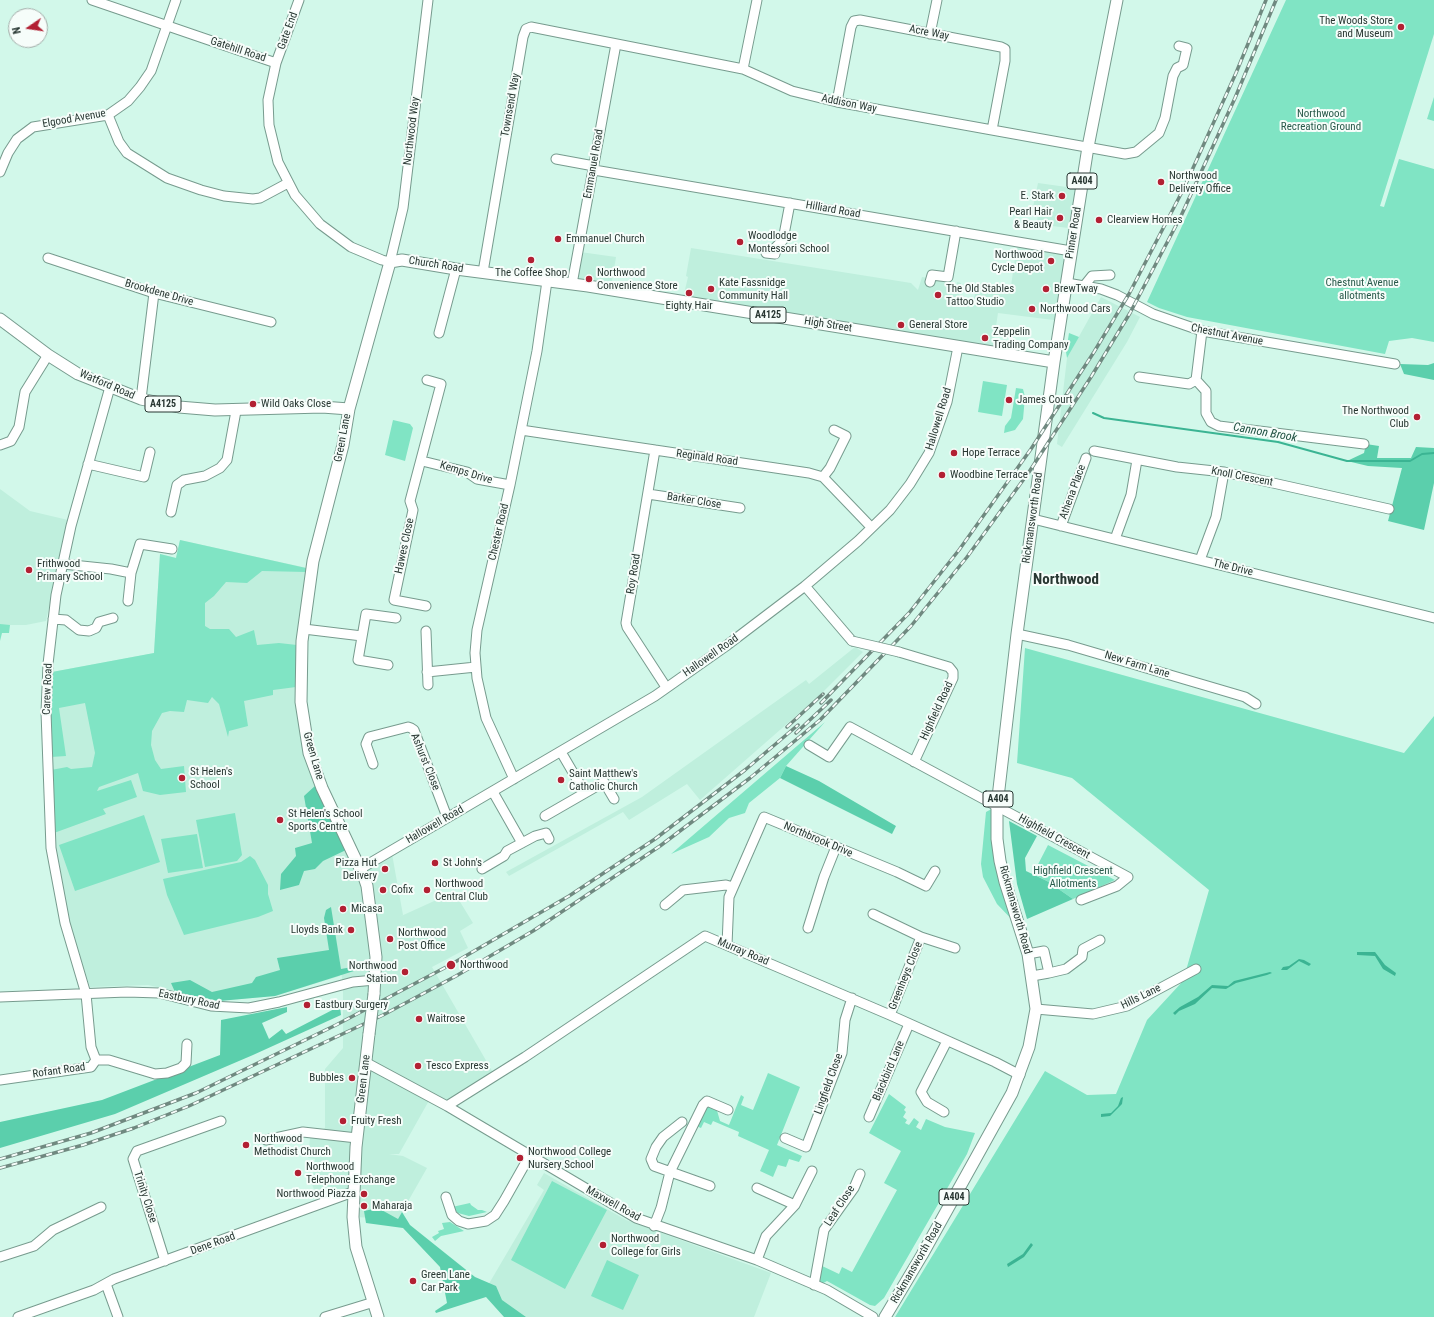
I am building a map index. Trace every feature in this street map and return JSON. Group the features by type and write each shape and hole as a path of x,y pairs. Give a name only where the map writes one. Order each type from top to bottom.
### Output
{"main road":[{"name":"Pinner Road","path":"1049,397 1088,147 1117,0"},
{"name":"Church Road","path":"390,262 402,260 483,272"},
{"name":"Green Lane","path":"378,1317 356,1247 353,1192 357,1138 367,1063 375,980 376,957 370,904 364,877 322,788 309,753 301,702 302,641 313,561 343,445 349,409 390,262"},
{"name":"High Street","path":"483,272 572,284 1054,362"},
{"name":"Watford Road","path":"0,319 48,355 78,374 140,399 179,407 236,410 314,407 349,409"},
{"name":"Rickmansworth Road","path":"885,1317 922,1255 1012,1093 1020,1075 1028,1047 1036,1009 1028,954 1005,882 997,839 997,806 1017,634 1049,397"}],"street":[{"name":"Gatehill Road","path":"92,0 276,63 268,100 269,125 274,150 288,183 307,210 330,233 351,247 390,262"},
{"name":"Elgood Avenue","path":"0,172 8,153 17,139 33,127 108,115 128,100 140,87 151,71 176,0"},
{"name":"Gate End","path":"276,63 299,0"},
{"name":"Northwood Way","path":"390,262 403,208 428,0"},
{"path":"743,69 757,0"},
{"path":"930,34 936,0"},
{"name":"Acre Way","path":"837,102 851,27 854,21 860,20 1005,49 1005,61 992,130"},
{"name":"Townsend Way","path":"483,272 523,37 526,29 531,27 616,44"},
{"name":"Addison Way","path":"616,44 743,69 792,91 837,102 1131,154 1159,133 1165,118 1174,76 1178,68 1183,65 1187,48 1178,46"},
{"name":"Emmanuel Road","path":"572,284 616,44"},
{"path":"108,115 119,142 127,153 167,178 201,190 224,196 253,199 260,198 288,183"},
{"name":"Hilliard Road","path":"556,159 594,168 1071,251"},
{"path":"766,253 775,254 776,247 783,240 790,203"},
{"path":"930,282 932,275 948,277 956,231"},
{"name":"Brookdene Drive","path":"48,258 154,293 271,322"},
{"path":"440,333 456,269"},
{"path":"1084,286 1092,276 1110,275"},
{"name":"Chester Road","path":"514,779 486,718 476,667 477,630 510,485 537,351 547,281"},
{"name":"Chestnut Avenue","path":"1067,283 1117,295 1153,314 1202,331 1395,364"},
{"path":"140,399 154,293"},
{"path":"1202,331 1196,380 1206,392 1206,413 1211,422 1219,426 1364,444"},
{"name":"Hallowell Road","path":"360,869 655,696 726,646 805,586 890,510 910,484 934,442 947,402 958,347"},
{"path":"0,445 11,440 19,427 25,392 48,355"},
{"path":"1139,377 1190,384 1196,380"},
{"path":"422,461 441,384 427,380"},
{"name":"Carew Road","path":"86,994 65,923 51,848 46,712 48,664 63,564 71,526 110,387"},
{"path":"171,512 177,485 184,480 205,476 220,468 227,460 236,410"},
{"name":"Reginald Road","path":"521,430 809,473 823,477"},
{"path":"834,430 846,436 830,468 823,477 871,527"},
{"name":"Roy Road","path":"655,450 626,623 627,627 666,687"},
{"name":"Knoll Crescent","path":"1094,451 1137,460 1224,472 1389,509"},
{"path":"88,464 144,477 150,452"},
{"name":"Athena Place","path":"1061,526 1086,458"},
{"path":"1115,539 1131,495 1137,460"},
{"name":"Kemps Drive","path":"422,461 467,472 477,479 510,485"},
{"name":"Hawes Close","path":"422,461 410,501 413,510 394,600 426,606"},
{"path":"1200,560 1216,517 1224,472"},
{"name":"Barker Close","path":"648,494 740,508"},
{"name":"The Drive","path":"1033,519 1434,618"},
{"path":"128,601 132,573 140,544 172,549"},
{"path":"63,564 111,569 132,573"},
{"name":"Highfield Road","path":"805,586 852,641 899,652 949,667 953,672 953,678 914,762"},
{"path":"388,665 358,660 362,636 366,614 396,618"},
{"path":"54,619 66,620 79,630 89,631 96,628 99,622 113,618"},
{"path":"304,629 362,636"},
{"path":"426,631 428,685"},
{"name":"New Farm Lane","path":"1017,634 1068,645 1245,697 1256,704"},
{"path":"427,672 476,667"},
{"name":"Ashurst Close","path":"373,764 366,744 369,738 408,727 411,728 416,735 447,817"},
{"path":"809,745 829,757 850,727 997,806"},
{"path":"561,752 585,793"},
{"path":"545,816 604,782 614,799"},
{"path":"493,792 522,843"},
{"name":"Highfield Crescent","path":"997,806 1128,877 1117,886 1081,900"},
{"name":"Northbrook Drive","path":"733,887 764,817 897,872 926,886 935,871"},
{"path":"482,869 522,843 546,833 549,840"},
{"path":"808,928 824,877 836,847"},
{"path":"664,905 683,890 726,885 733,887 730,897 727,945"},
{"name":"Greenheys Close","path":"873,914 921,937 955,948"},
{"name":"Murray Road","path":"447,1106 529,1054 705,936 852,998 1020,1075"},
{"name":"Greenheys Close","path":"890,1015 921,937"},
{"path":"1032,976 1066,969 1082,957 1083,949 1100,940"},
{"path":"1028,954 1044,951 1049,973"},
{"name":"Hills Lane","path":"1036,1009 1093,1014 1127,1006 1196,968"},
{"name":"Eastbury Road","path":"0,997 127,992 159,993 211,1006 249,1008 279,1002 353,982 375,980"},
{"name":"Rofant Road","path":"0,1080 91,1066 96,1060 91,1047 86,994"},
{"name":"Lingfield Close","path":"785,1138 806,1147 842,1053 845,1020 852,998"},
{"name":"Blackbird Lane","path":"870,1117 909,1024"},
{"path":"944,1112 927,1102 921,1092 947,1041"},
{"path":"96,1060 109,1060 155,1074 167,1072 180,1068 186,1063 187,1044"},
{"name":"Maxwell Road","path":"367,1063 447,1106 636,1218 654,1226 756,1260 827,1290 873,1317"},
{"path":"654,1226 661,1208 670,1172 703,1104 707,1101 728,1110"},
{"name":"Trinity Close","path":"166,1260 133,1159 137,1151 220,1120"},
{"path":"682,1122 664,1137 656,1147 651,1159 654,1166 710,1186"},
{"path":"266,1140 303,1132 357,1138"},
{"path":"446,1197 452,1215 459,1221 468,1224 486,1221 494,1215 504,1201 530,1155"},
{"path":"756,1260 766,1236 795,1204 812,1171"},
{"name":"Leaf Close","path":"814,1285 824,1230 854,1188 860,1174"},
{"path":"757,1188 795,1204"},
{"name":"Dene Road","path":"22,1316 94,1290 114,1279 353,1192"},
{"path":"0,1257 34,1246 53,1230 100,1207"},
{"path":"106,1284 118,1317"},
{"path":"325,1317 374,1302"}],"shaded area":[{"path":"1038,183 1081,189 1061,321 998,313 992,352 683,298 688,277 686,276 691,248 911,283 918,290 922,277 928,278 927,284 934,286 935,280 950,282 949,289 956,289 957,282 961,283 959,297 974,298 978,283 1011,286 1018,237 1066,245 1068,228 1037,224 1038,213 1032,212"},
{"path":"580,252 616,257 611,287 575,282"},
{"path":"1101,297 1140,317 1127,342 1062,447 1057,444 1067,358"},
{"path":"1434,363 1434,380 1404,374 1400,364 1428,365"},
{"path":"1366,444 1379,446 1377,458 1411,458 1416,447 1434,448 1434,483 1424,530 1388,521 1402,468 1368,466 1347,461 1364,453"},
{"name":"Frithwood Primary School","path":"0,489 30,511 68,520 46,621 26,625 0,625"},
{"name":"St Helen's School","path":"180,540 307,568 298,710 354,868 392,854 403,915 399,917 454,892 473,923 460,931 468,948 432,967 495,1076 447,1106 431,1097 399,1154 389,1154 403,1156 427,1168 398,1219 353,1217 347,1189 317,1198 312,1184 315,1159 308,1158 310,1138 325,1128 325,1069 343,1048 343,984 331,912 340,976 275,996 219,1001 148,985 90,987 68,923 55,854 51,770 52,672 154,653 160,554 176,558"},
{"path":"855,647 863,652 821,694 700,800 687,784 629,820 623,812 509,876 506,872 642,797 806,680 809,684"},
{"path":"786,766 819,781 896,826 892,834 780,778"},
{"path":"316,785 346,850 323,861 315,869 304,871 299,885 280,890 281,874 296,856 295,848 312,843 304,796"},
{"path":"1009,821 1037,836 1025,858 1026,871 1047,881 1073,899 1027,919 1017,884"},
{"path":"331,907 341,969 352,967 354,971 275,996 219,1001 175,992 171,983 190,980 212,992 252,983 256,977 280,970 277,958 329,950 324,918 326,910"},
{"path":"1357,952 1375,952 1385,965 1396,973 1395,976 1383,969 1375,956 1357,955"},
{"path":"1299,959 1311,964 1309,966 1299,961 1287,970 1281,970 1283,967 1289,966"},
{"path":"1270,972 1272,973 1236,983 1226,989 1212,988 1195,1004 1179,1011 1175,1015 1173,1013 1180,1007 1198,997 1212,985 1228,986 1234,981"},
{"path":"340,1006 341,1015 253,1055 115,1114 0,1148 0,1122 102,1100 220,1055 221,1020 287,1007 287,1012 262,1023 269,1039 282,1029 286,1034"},
{"path":"1123,1097 1122,1104 1110,1116 1101,1117 1101,1114 1111,1113 1118,1106 1121,1098"},
{"name":"Northwood College for Girls","path":"544,1173 626,1220 771,1273 754,1317 512,1317 487,1287 544,1190 537,1185"},
{"path":"378,1208 398,1219 402,1212 410,1225 475,1277 496,1286 502,1300 526,1317 504,1317 486,1297 436,1313 435,1311 447,1303 440,1267 403,1228 366,1223 364,1211"},
{"path":"1031,1243 1033,1245 1024,1257 1008,1267 1007,1264 1023,1254"}],"green space":[{"name":"Northwood Recreation Ground","path":"1286,0 1434,0 1434,34 1380,206 1384,207 1399,159 1434,169 1434,342 1412,338 1389,341 1385,354 1187,317 1159,308 1147,302"},
{"path":"1434,97 1434,121 1427,119"},
{"path":"1069,333 1079,337 1067,358 1066,352"},
{"path":"983,381 1007,385 1002,416 978,412"},
{"path":"1016,388 1023,389 1025,397 1023,419 1015,430 1004,433 1005,426 1011,418"},
{"path":"393,420 410,424 413,428 405,461 385,455"},
{"path":"180,540 306,568 306,572 262,571 247,583 226,582 214,596 205,603 205,626 210,629 229,629 236,637 254,630 257,645 279,643 297,645 296,687 273,690 273,695 244,701 248,726 229,731 228,737 219,704 212,697 208,703 187,700 184,712 170,711 162,713 152,731 151,745 155,760 161,769 184,766 186,792 160,795 143,791 138,773 99,787 97,791 131,780 137,797 103,809 106,814 54,833 51,770 67,767 71,769 92,767 95,753 85,703 59,708 66,756 51,757 49,711 52,672 154,653 160,554 176,558"},
{"path":"0,624 10,625 9,633 2,633 0,641"},
{"path":"1025,648 1404,753 1434,716 1434,1317 895,1317 1045,1071 1087,1095 1116,1094 1147,1020 1183,981 1209,890 1072,778 1017,763"},
{"path":"825,722 786,766 780,778 749,803 745,813 729,818 709,837 671,854"},
{"path":"997,806 997,839 1019,927 997,904 983,877 981,864 986,812"},
{"path":"235,813 242,855 237,861 205,867 196,820"},
{"path":"144,815 160,862 75,891 59,845"},
{"path":"197,834 203,868 168,873 161,839"},
{"name":"Highfield Crescent Allotments","path":"1048,845 1115,880 1073,899 1047,881 1033,874"},
{"path":"250,856 255,860 268,885 268,894 273,911 258,917 184,935 167,895 163,879 241,862"},
{"path":"768,1073 800,1087 777,1145 802,1156 799,1162 789,1159 786,1167 778,1165 773,1177 760,1171 769,1150 738,1136 739,1132 713,1121 711,1125 704,1122 701,1128 696,1126 705,1108 712,1106 716,1107 720,1121 729,1125 741,1095 744,1097 741,1105 753,1110"},
{"path":"889,1094 906,1107 904,1110 906,1112 903,1117 907,1120 905,1123 909,1125 914,1118 919,1122 916,1127 921,1130 926,1119 945,1127 975,1133 967,1154 884,1298 875,1306 870,1305 827,1281 818,1286 818,1264 839,1274 842,1267 852,1272 897,1190 884,1183 901,1151 869,1133"},
{"path":"552,1181 607,1210 565,1289 511,1260"},
{"path":"470,1203 478,1210 487,1212 469,1216 458,1213 452,1207"},
{"path":"450,1222 464,1231 441,1236 435,1241 432,1237 439,1233 438,1231 444,1229 442,1223"},
{"path":"607,1260 639,1275 623,1310 591,1296"}],"waterway":[{"name":"Cannon Brook","path":"1093,413 1104,418 1278,442 1347,461 1410,461 1422,454 1434,453"}],"railway":[{"path":"821,703 909,613 959,550 1031,449 1094,352 1129,294 1184,188 1236,73 1266,0"},
{"path":"0,1168 83,1145 134,1128 189,1106 383,1015 456,976 533,931 660,846 750,778 820,720 911,626 967,557 1029,472 1091,377 1130,313 1181,216 1235,98 1276,0"},
{"path":"787,727 823,694"},
{"path":"796,733 831,700"},
{"path":"0,1159 91,1133 196,1093 336,1025 450,965 569,896 655,839 745,770 798,725"}],"place":[{"name":"The Woods Store and Museum","path":"1401,27"},
{"name":"Northwood Delivery Office","path":"1161,182"},
{"name":"E. Stark","path":"1062,196"},
{"name":"Pearl Hair & Beauty","path":"1060,218"},
{"name":"Clearview Homes","path":"1099,220"},
{"name":"Emmanuel Church","path":"558,239"},
{"name":"Woodlodge Montessori School","path":"740,242"},
{"name":"The Coffee Shop","path":"531,260"},
{"name":"Northwood Cycle Depot","path":"1051,261"},
{"name":"Northwood Convenience Store","path":"589,279"},
{"name":"Kate Fassnidge Community Hall","path":"711,289"},
{"name":"BrewTway","path":"1046,289"},
{"name":"Eighty Hair","path":"689,293"},
{"name":"The Old Stables Tattoo Studio","path":"938,295"},
{"name":"Northwood Cars","path":"1032,309"},
{"name":"General Store","path":"901,325"},
{"name":"Zeppelin Trading Company","path":"985,338"},
{"name":"James Court","path":"1009,400"},
{"name":"Wild Oaks Close","path":"253,404"},
{"name":"The Northwood Club","path":"1417,417"},
{"name":"Hope Terrace","path":"954,453"},
{"name":"Woodbine Terrace","path":"942,475"},
{"name":"Frithwood Primary School","path":"29,570"},
{"name":"St Helen's School","path":"182,778"},
{"name":"Saint Matthew's Catholic Church","path":"561,780"},
{"name":"St Helen's School Sports Centre","path":"280,820"},
{"name":"St John's","path":"435,863"},
{"name":"Pizza Hut Delivery","path":"385,869"},
{"name":"Cofix","path":"383,890"},
{"name":"Northwood Central Club","path":"427,890"},
{"name":"Micasa","path":"343,909"},
{"name":"Lloyds Bank","path":"351,930"},
{"name":"Northwood Post Office","path":"390,939"},
{"name":"Northwood","path":"451,965"},
{"name":"Northwood Station","path":"405,972"},
{"name":"Eastbury Surgery","path":"307,1005"},
{"name":"Waitrose","path":"419,1019"},
{"name":"Tesco Express","path":"418,1066"},
{"name":"Bubbles","path":"352,1078"},
{"name":"Fruity Fresh","path":"343,1121"},
{"name":"Northwood Methodist Church","path":"246,1145"},
{"name":"Northwood College Nursery School","path":"520,1158"},
{"name":"Northwood Telephone Exchange","path":"298,1173"},
{"name":"Northwood Piazza","path":"364,1194"},
{"name":"Maharaja","path":"364,1206"},
{"name":"Northwood College for Girls","path":"603,1245"},
{"name":"Green Lane Car Park","path":"413,1281"}],"district":[{"name":"Northwood","path":"1066,580"}],"park label":[{"name":"Chestnut Avenue allotments","path":"1362,289"}]}
